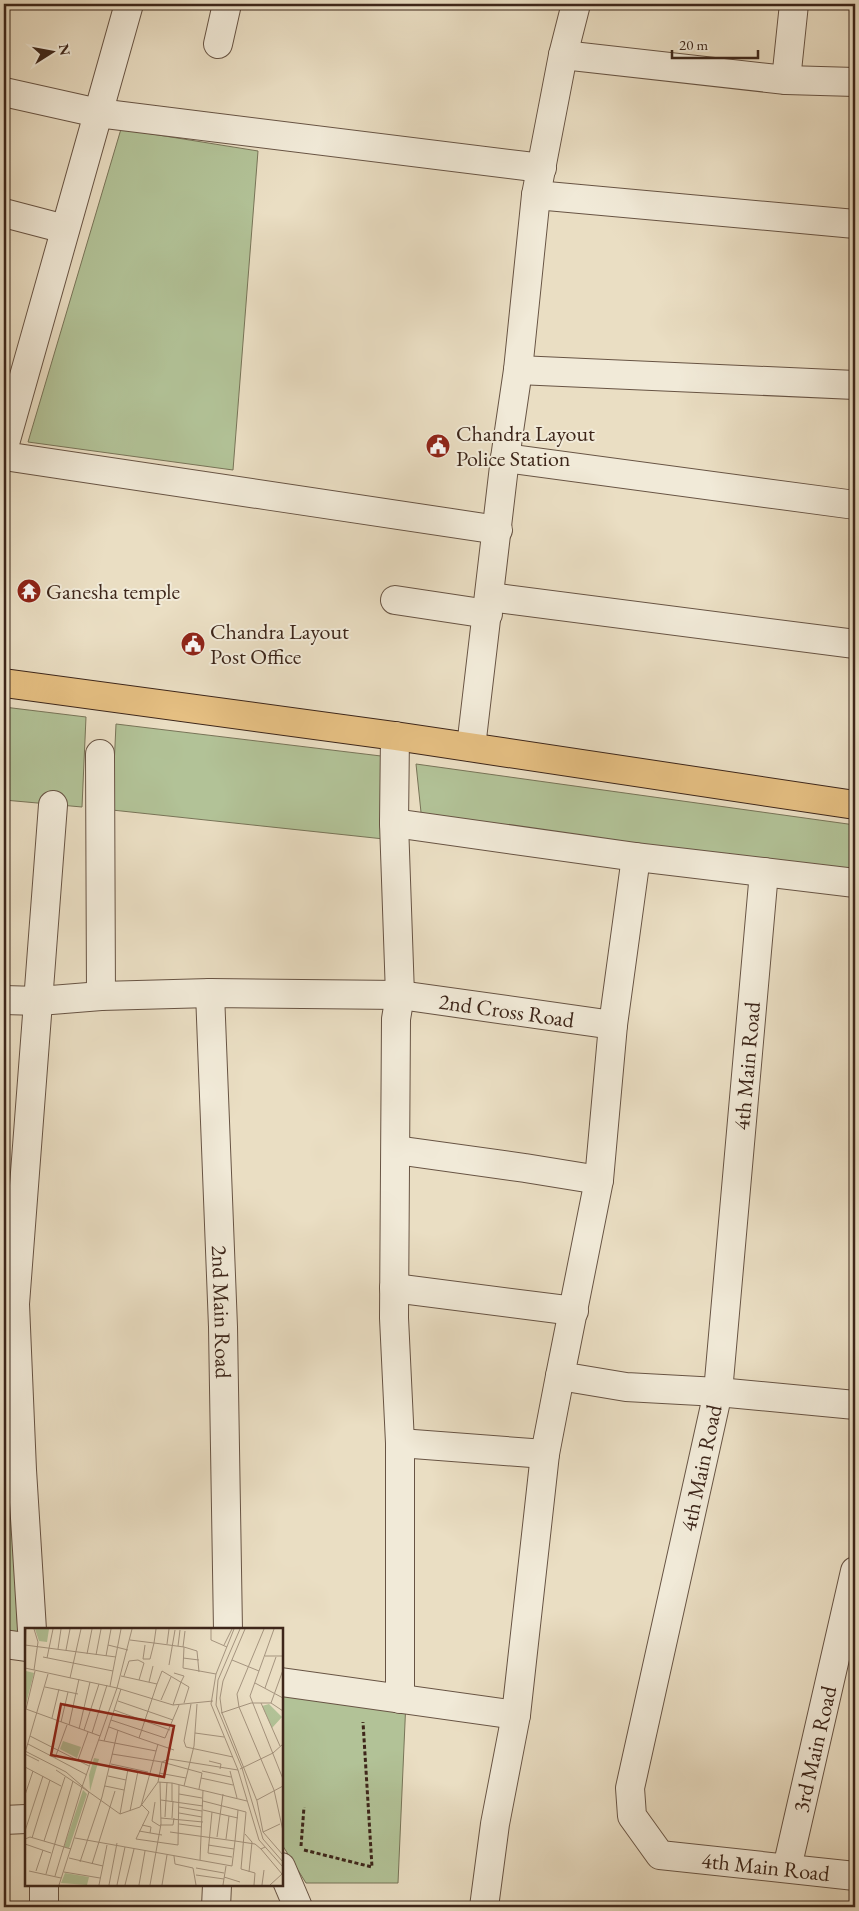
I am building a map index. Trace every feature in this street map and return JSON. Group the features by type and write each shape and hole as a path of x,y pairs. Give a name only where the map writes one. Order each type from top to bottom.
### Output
{"main road":[{"path":"4,682 395,736 855,805"}],"street":[{"path":"4,447 129,4"},
{"path":"218,44 227,4"},
{"path":"471,747 505,458 518,370 536,195 563,55 576,4"},
{"path":"786,80 794,4"},
{"path":"563,55 786,80 855,82"},
{"path":"4,92 98,113 542,168"},
{"path":"536,195 855,224"},
{"path":"4,213 65,229"},
{"path":"518,370 855,385"},
{"path":"4,456 498,530"},
{"path":"505,458 855,505"},
{"path":"395,600 489,606 855,644"},
{"path":"395,736 394,823 400,995 396,1018 394,1288 400,1443 400,1699"},
{"path":"100,754 102,996"},
{"path":"32,1628 13,1470 9,1304 39,1001 53,805"},
{"path":"394,823 636,857 855,883"},
{"path":"484,1907 495,1824 516,1716 545,1454 598,1180 613,1026 636,857"},
{"name":"4th Main Road","path":"764,872 718,1392 630,1788 632,1816 660,1854 855,1876"},
{"name":"2nd Cross Road","path":"4,1000 39,1001 102,996 210,993 400,995 613,1026"},
{"name":"2nd Main Road","path":"210,993 223,1327 228,1628"},
{"path":"396,1150 598,1180"},
{"path":"394,1288 574,1311"},
{"path":"560,1376 626,1387 718,1392 855,1405"},
{"path":"400,1443 545,1454"},
{"name":"3rd Main Road","path":"787,1868 855,1571"},
{"path":"4,1644 25,1647"},
{"path":"282,1682 516,1716"},
{"path":"4,1820 25,1819"},
{"path":"282,1869 298,1907"},
{"path":"44,1886 44,1907"},
{"path":"216,1907 217,1886"}],"path":[{"path":"304,1807 301,1850 372,1867 363,1721"}],"green space":[{"path":"121,129 258,151 233,470 28,442"},
{"path":"4,707 86,717 82,807 4,800"},
{"path":"116,724 381,756 384,839 112,810"},
{"path":"416,764 855,825 855,878 422,822"},
{"path":"4,1481 10,1481 18,1634 4,1633"},
{"path":"282,1685 406,1700 398,1883 306,1883 282,1845"}],"place":[{"name":"Chandra Layout Police Station","path":"438,446"},
{"name":"Ganesha temple","path":"29,591"},
{"name":"Chandra Layout Post Office","path":"193,644"}]}
